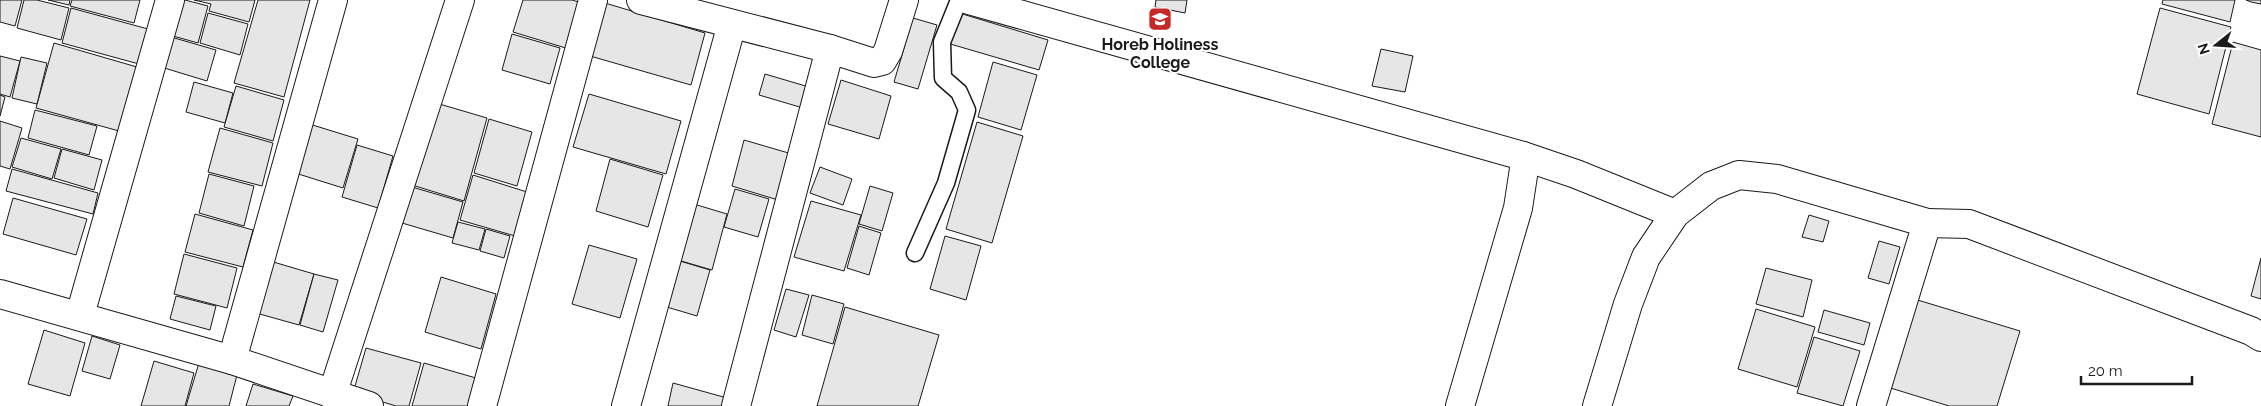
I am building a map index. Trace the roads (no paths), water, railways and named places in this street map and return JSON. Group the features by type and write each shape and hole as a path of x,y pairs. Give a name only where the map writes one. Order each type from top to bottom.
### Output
{"street":[{"path":"80,316 170,0"},
{"path":"232,360 333,0"},
{"path":"332,395 460,0"},
{"path":"482,406 593,0"},
{"path":"641,0 830,49 874,63 882,61 888,51 904,0"},
{"path":"969,0 1523,156 1576,174 1676,214"},
{"path":"626,406 732,24"},
{"path":"736,406 830,49"},
{"path":"1460,406 1518,208 1524,169 1523,156"},
{"path":"1597,406 1628,304 1646,257 1676,214 1710,186 1739,175 1777,179 1927,223 1969,224 2251,331 2261,337"},
{"path":"1871,406 1927,223"},
{"path":"0,294 232,360 369,406"}],"lane":[{"path":"915,253 946,183 967,110 958,92 943,78 942,42 958,0"}],"place":[{"name":"Horeb Holiness College","path":"1160,19"}]}
